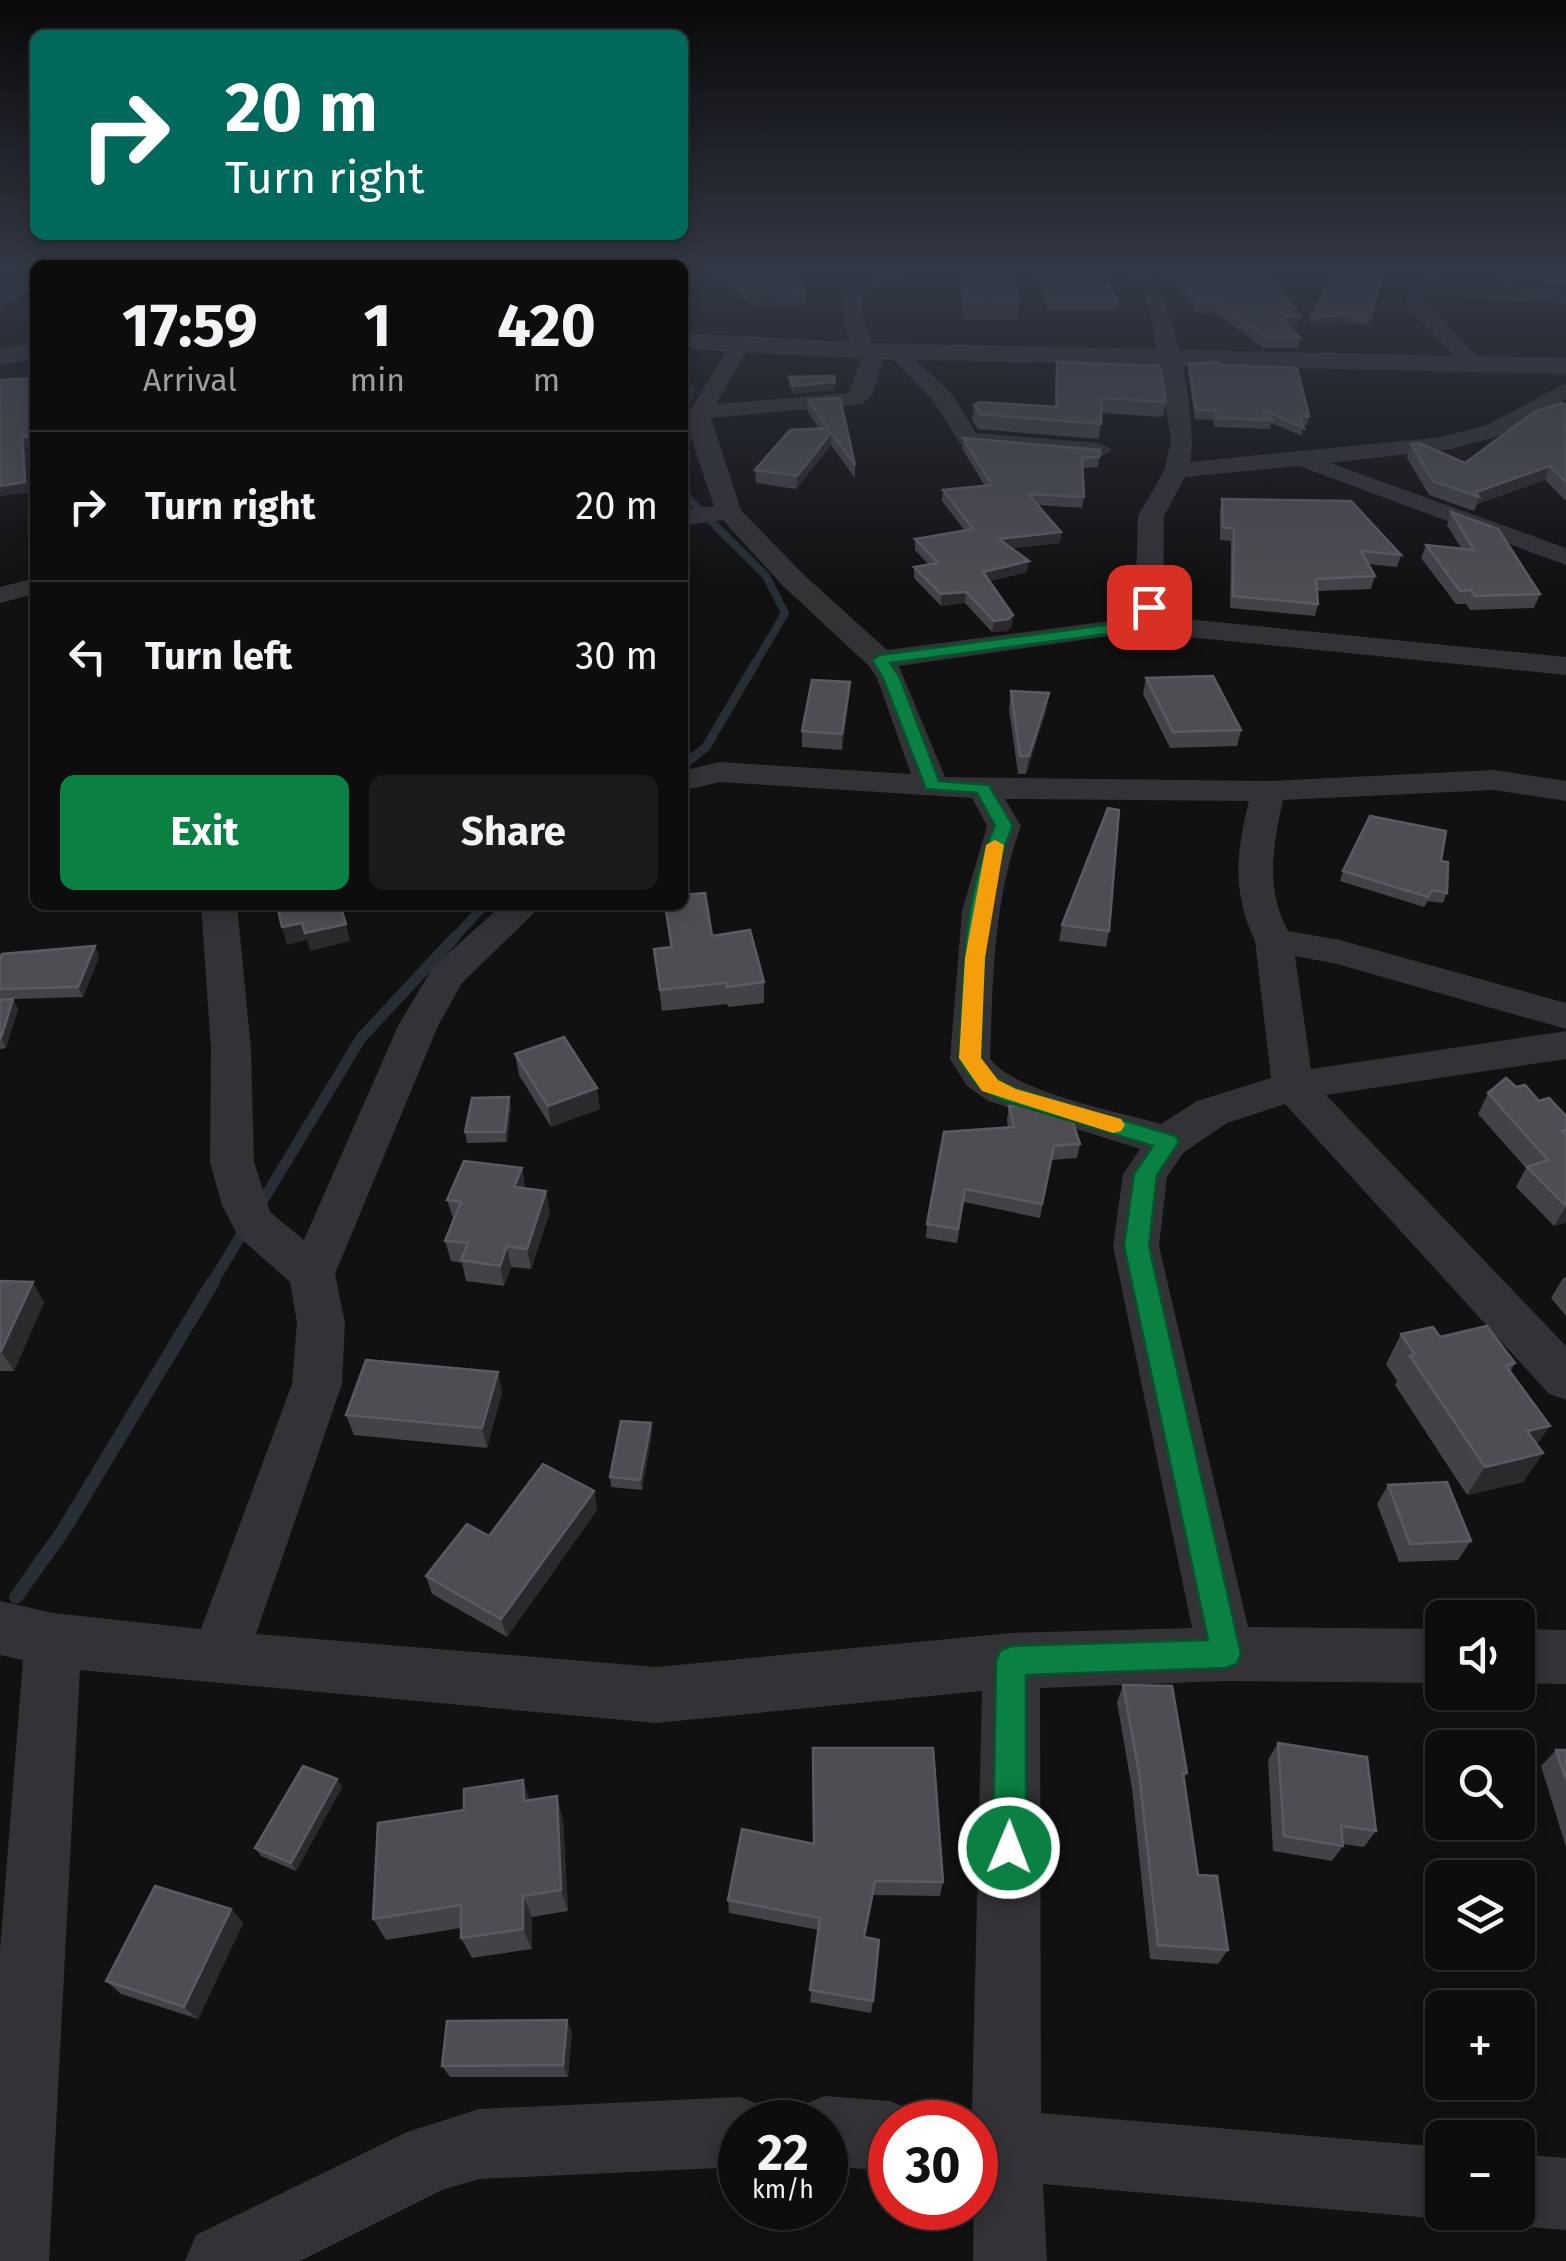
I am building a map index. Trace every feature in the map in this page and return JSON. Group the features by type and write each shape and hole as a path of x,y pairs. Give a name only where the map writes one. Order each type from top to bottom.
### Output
{"street":[{"path":"722,375 700,412 699,426 729,512 792,578 880,660 892,678 932,786"},
{"path":"700,412 856,399 869,375"},
{"path":"909,375 944,400 968,439 1100,450"},
{"path":"1136,624 1149,607 1151,516 1176,471 1183,441 1170,375"},
{"path":"1176,471 1472,438 1495,430 1566,390"},
{"path":"1295,458 1566,557"},
{"path":"688,517 729,512"},
{"path":"0,595 30,587"},
{"path":"880,660 1136,624 1566,666"},
{"path":"688,780 720,772 983,788 1268,791 1494,780 1566,791"},
{"path":"983,788 1004,826 991,854 975,958 970,1058 976,1071 990,1086 1009,1094 1168,1142"},
{"path":"1268,791 1251,869 1265,926 1274,942 1293,1086 1566,1379"},
{"path":"219,910 231,1048 232,1162 244,1205 254,1224 312,1274"},
{"path":"219,1658 317,1384 321,1323 312,1274 418,1026 447,976 519,910"},
{"path":"1274,942 1340,952 1566,1016"},
{"path":"1226,1654 1136,1246 1145,1174 1168,1142 1212,1112 1293,1086 1566,1045"},
{"path":"12,2261 27,1634 219,1658 656,1695 1011,1661 1226,1654 1425,1656"},
{"path":"1535,1656 1566,1657"},
{"path":"993,2100 1011,1661"},
{"path":"222,2261 432,2157 480,2144 718,2133"},
{"path":"998,2145 1425,2182"},
{"path":"998,2187 1010,2261"},
{"path":"1535,2191 1566,2194"}],"building":[{"path":"1057,375 1161,375 1166,402 1102,398 1101,424 980,414 974,405 980,402 1057,407"},
{"path":"1191,375 1299,375 1309,416 1300,416 1304,428 1263,410 1272,420 1217,418 1215,411 1196,410"},
{"path":"834,376 835,382 794,386 789,377"},
{"path":"30,378 30,436 22,437 25,482 0,486 0,380"},
{"path":"840,398 855,465 831,433 797,476 755,470 790,430 828,428 808,400"},
{"path":"1566,405 1566,482 1550,466 1476,492 1479,497 1433,481 1411,444 1419,443 1465,463 1534,412"},
{"path":"963,438 1100,450 1099,457 1082,458 1084,497 1028,494 1061,532 999,539 1029,561 983,572 1013,615 1008,619 994,621 966,592 941,594 914,567 938,563 915,539 973,529 943,490 992,485"},
{"path":"1222,499 1351,501 1401,555 1361,551 1375,576 1316,579 1318,604 1233,596 1234,528 1223,528"},
{"path":"1451,512 1498,529 1540,594 1475,596 1471,590 1460,591 1426,545 1474,550"},
{"path":"1213,676 1241,730 1173,732 1146,678"},
{"path":"812,680 850,682 842,734 802,731"},
{"path":"1011,691 1049,693 1029,756 1020,756"},
{"path":"1108,808 1119,810 1109,931 1062,925"},
{"path":"1370,816 1446,831 1441,861 1448,862 1447,893 1432,890 1428,897 1343,871"},
{"path":"705,893 712,936 750,930 764,982 660,990 654,949 672,947 666,910 688,910 688,894"},
{"path":"278,910 342,910 346,924 305,933 302,923 282,927"},
{"path":"95,946 78,987 0,989 2,954"},
{"path":"13,999 1,1038 0,1038 0,1000"},
{"path":"564,1037 597,1088 548,1106 515,1054"},
{"path":"1506,1078 1516,1087 1525,1085 1539,1101 1549,1098 1566,1116 1566,1130 1562,1131 1566,1135 1566,1206 1527,1167 1548,1160 1488,1093"},
{"path":"509,1097 505,1132 465,1132 472,1098"},
{"path":"1035,1105 1071,1117 1080,1144 1054,1146 1042,1204 965,1189 958,1229 927,1224 944,1132 1014,1127 1009,1106"},
{"path":"464,1161 522,1168 514,1187 546,1191 527,1249 507,1246 500,1266 461,1260 468,1243 445,1241 461,1202 447,1200"},
{"path":"0,1281 33,1282 1,1351 0,1351"},
{"path":"1487,1326 1515,1363 1506,1366 1550,1426 1527,1431 1543,1453 1485,1467 1410,1356 1415,1355 1401,1334 1433,1327 1440,1337"},
{"path":"366,1360 498,1372 482,1428 346,1415"},
{"path":"621,1421 651,1423 640,1480 610,1477"},
{"path":"543,1464 594,1491 501,1619 426,1576 467,1524 489,1536"},
{"path":"1447,1482 1471,1541 1410,1544 1388,1485"},
{"path":"1123,1685 1172,1686 1187,1773 1183,1773 1198,1875 1217,1876 1228,1950 1158,1945 1139,1773"},
{"path":"1278,1743 1367,1757 1376,1831 1341,1826 1343,1846 1284,1836"},
{"path":"813,1748 933,1748 943,1882 875,1881 864,1937 879,1940 873,2001 810,1990 820,1918 728,1900 742,1829 814,1844"},
{"path":"1556,1750 1566,1750 1566,1780"},
{"path":"303,1766 337,1779 291,1863 255,1848"},
{"path":"523,1780 524,1801 557,1796 561,1890 523,1896 523,1929 461,1938 461,1905 373,1919 378,1823 464,1810 464,1789"},
{"path":"155,1886 231,1909 184,2007 106,1981"},
{"path":"567,2020 563,2065 442,2066 447,2021"}],"waterway":[{"path":"688,388 693,389 688,403"},
{"path":"688,497 766,576 785,613 755,664"},
{"path":"688,761 706,747 756,662"},
{"path":"453,939 480,910"},
{"path":"259,1207 361,1038 455,937"},
{"path":"211,1285 246,1227"},
{"path":"16,1597 63,1531 213,1282"}],"slow traffic":[{"path":"995,845 975,958 970,1058 990,1086 1113,1125"}],"route":[{"path":"1009,1848 1011,1661 1226,1654 1136,1246 1145,1174 1168,1142 1009,1094 990,1086 976,1071 970,1058 975,958 991,854 1004,826 983,788 932,786 892,678 880,660 1122,628 1136,624 1149,607"}]}
